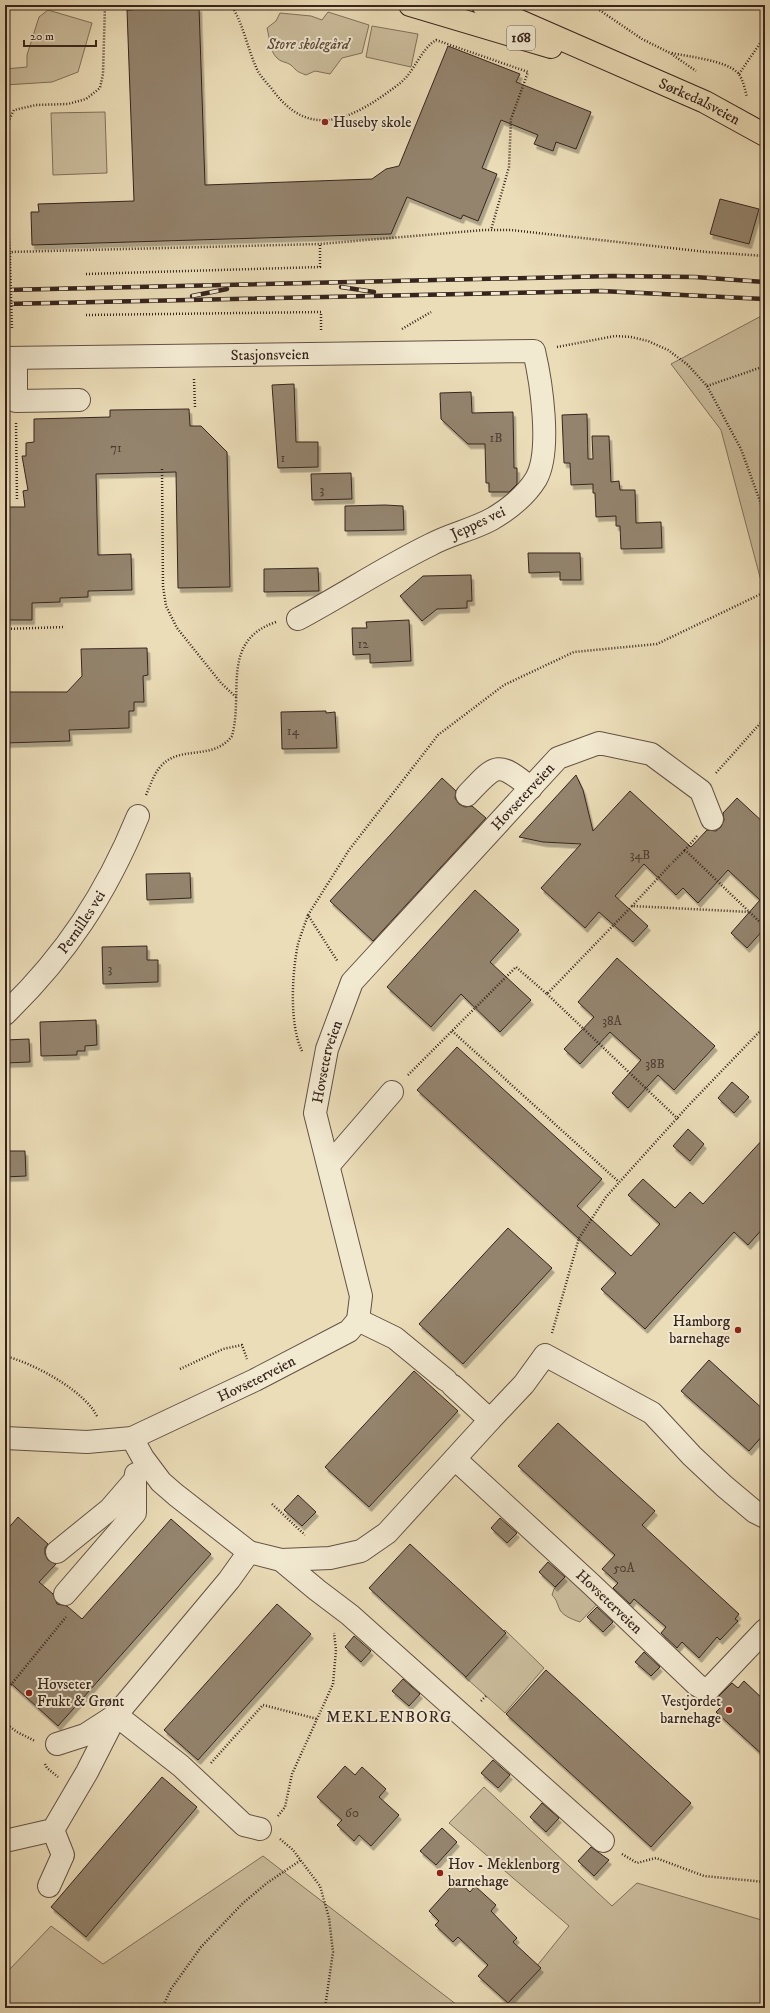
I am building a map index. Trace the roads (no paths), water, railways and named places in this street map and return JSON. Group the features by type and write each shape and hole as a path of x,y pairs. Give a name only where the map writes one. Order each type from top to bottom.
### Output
{"main road":[{"name":"Sørkedalsveien","path":"410,5 633,70"},
{"name":"Sørkedalsveien","path":"484,5 704,102 765,135"}],"street":[{"name":"Stasjonsveien","path":"10,358 534,351"},
{"name":"Jeppes vei","path":"298,619 432,544 490,520 518,502 536,478 541,465 543,451 543,412 539,372 534,351"},
{"path":"10,358 16,401 79,400"},
{"name":"Hovseterveien","path":"5,1438 87,1442 123,1439 256,1380 350,1331 358,1320 361,1296 315,1113 327,1049 352,982 558,758 599,743 652,754 701,791 712,820"},
{"path":"467,795 492,770 501,769 510,772 531,788"},
{"name":"Pernilles vei","path":"5,1014 35,984 88,915 121,858 138,816"},
{"path":"329,1166 392,1092"},
{"path":"358,1320 395,1338 450,1383 490,1420"},
{"path":"123,1439 141,1472 161,1482 249,1552 281,1560 330,1558 362,1551 387,1533 524,1384 545,1355 652,1413 692,1456 724,1486 755,1512 765,1517"},
{"name":"Hovseterveien","path":"455,1459 697,1685 704,1689 709,1689 763,1632"},
{"path":"57,1552 110,1509 141,1472"},
{"path":"67,1604 134,1513 141,1472"},
{"path":"5,1841 53,1830 76,1791 116,1715 229,1580 249,1552"},
{"path":"281,1560 350,1615 603,1841"},
{"path":"57,1744 85,1735 116,1715"},
{"path":"116,1715 195,1780 244,1826 260,1829"},
{"path":"49,1886 63,1855 53,1830"}],"railway":[{"path":"5,290 612,276 695,277 765,282"},
{"path":"341,287 374,292"},
{"path":"192,296 227,289"},
{"path":"5,304 601,291 765,299"}],"place":[{"name":"Huseby skole","path":"325,122"},
{"name":"Hamborg barnehage","path":"738,1330"},
{"name":"Hovseter Frukt & Grønt","path":"29,1693"},
{"name":"Vestjordet barnehage","path":"729,1710"},
{"name":"Hov - Meklenborg barnehage","path":"440,1873"}],"district":[{"name":"MEKLENBORG","path":"389,1717"}],"park label":[{"name":"Store skolegård","path":"308,44"}]}
